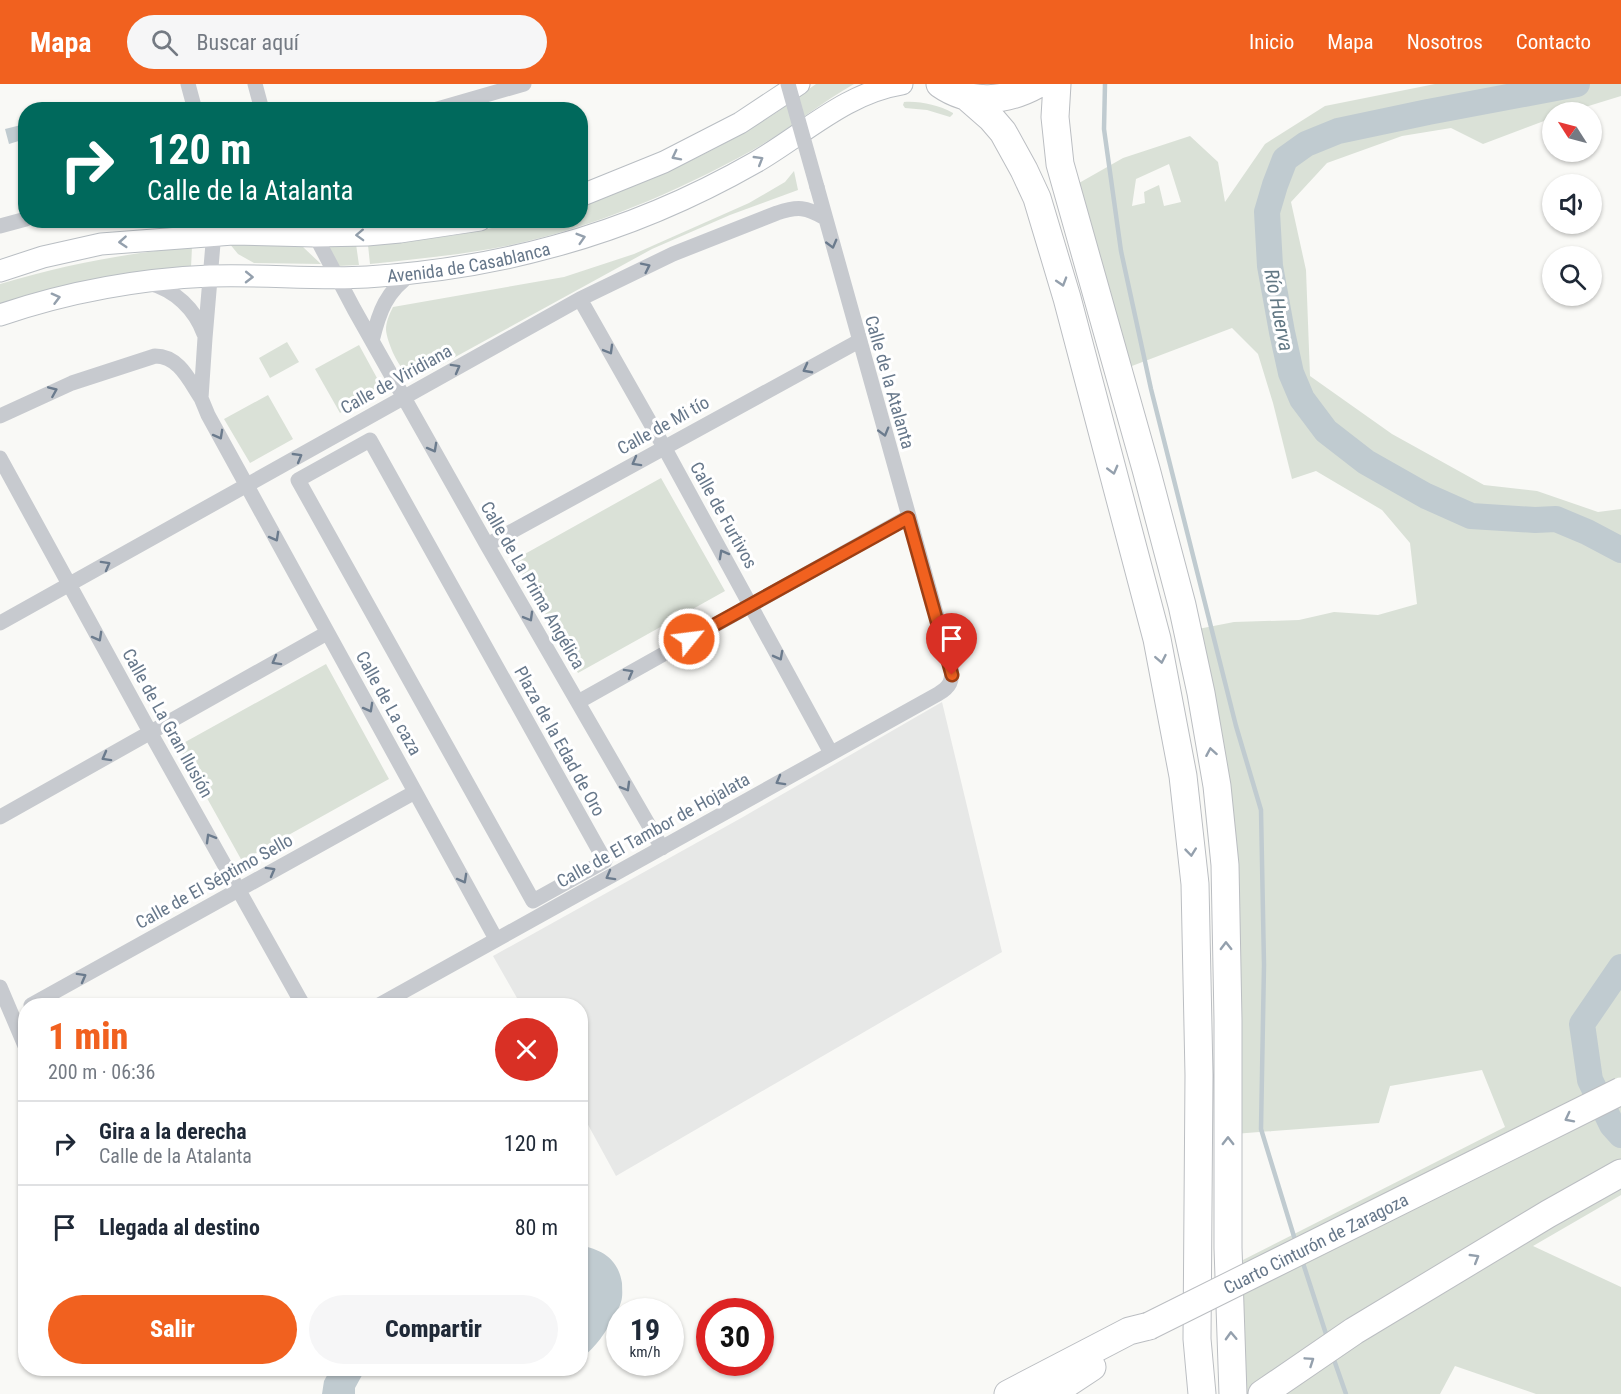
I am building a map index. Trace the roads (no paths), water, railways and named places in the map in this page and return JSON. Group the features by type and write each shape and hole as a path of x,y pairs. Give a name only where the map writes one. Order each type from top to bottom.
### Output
{"highway":[{"path":"940,84 948,90 967,97 984,99 1004,98 1038,84"},
{"path":"1058,84 1055,117 1060,164 1182,605 1201,693 1217,786 1224,865 1228,1020 1228,1248 1233,1394"},
{"path":"967,97 1003,132 1037,198 1067,298 1157,639 1183,776 1195,884 1199,1075 1197,1339 1202,1394"},
{"name":"Cuarto Cinturón de Zaragoza","path":"1008,1394 1129,1331 1149,1326 1621,1091"},
{"path":"1262,1394 1354,1331 1548,1214 1621,1173"},
{"path":"1051,1394 1104,1360 1149,1326"}],"main road":[{"path":"588,193 674,157 740,123 799,84"},
{"name":"Avenida de Casablanca","path":"0,315 63,296 143,282 211,276 338,278 413,273 491,262 554,246 618,226 731,177 851,101 879,89 902,84"},
{"name":"Avenida de Casablanca","path":"0,271 43,257 101,244 168,239 215,228 262,234 311,228 400,232 427,228"}],"street":[{"path":"188,84 193,102"},
{"path":"255,84 260,102"},
{"path":"462,102 524,84"},
{"name":"Calle de la Atalanta","path":"788,84 951,667 952,675 946,689"},
{"name":"Calle de Viridiana","path":"0,623 580,299 674,254 789,209 805,208 825,218"},
{"path":"0,226 18,221"},
{"path":"168,239 181,228"},
{"path":"201,398 215,228"},
{"name":"Calle de La Prima Angélica","path":"311,228 487,545 662,848"},
{"path":"372,341 382,307 391,293 413,273"},
{"path":"143,282 178,296 194,314 205,338"},
{"name":"Calle de Furtivos","path":"580,299 664,447 831,753"},
{"name":"Calle de Mi tío","path":"487,545 859,341"},
{"path":"0,416 72,384 154,356 163,356 179,365 201,398 247,486"},
{"name":"Plaza de la Edad de Oro","path":"370,440 605,861 533,901 298,480 370,440"},
{"name":"Calle de La Gran Ilusión","path":"0,458 299,998"},
{"name":"Calle de La caza","path":"247,486 496,939"},
{"path":"578,702 908,518"},
{"path":"0,817 327,633"},
{"name":"Calle de El Tambor de Hojalata","path":"391,998 946,689"},
{"name":"Calle de El Séptimo Sello","path":"44,998 415,792"},
{"path":"0,987 18,1011"}],"waterway":[{"path":"1105,84 1104,129 1121,251 1151,389 1236,726 1261,810 1264,965 1261,1129 1296,1243"},
{"name":"Río Huerva","path":"1577,84 1338,131 1306,144 1285,159 1267,212 1270,266 1291,373 1302,399 1326,431 1366,462 1426,496 1471,516 1556,519 1621,550"},
{"name":"Río Huerva","path":"1621,967 1582,1024 1590,1080 1612,1125 1621,1135"},
{"path":"1302,1260 1327,1337"},
{"path":"1333,1357 1346,1394"}]}
